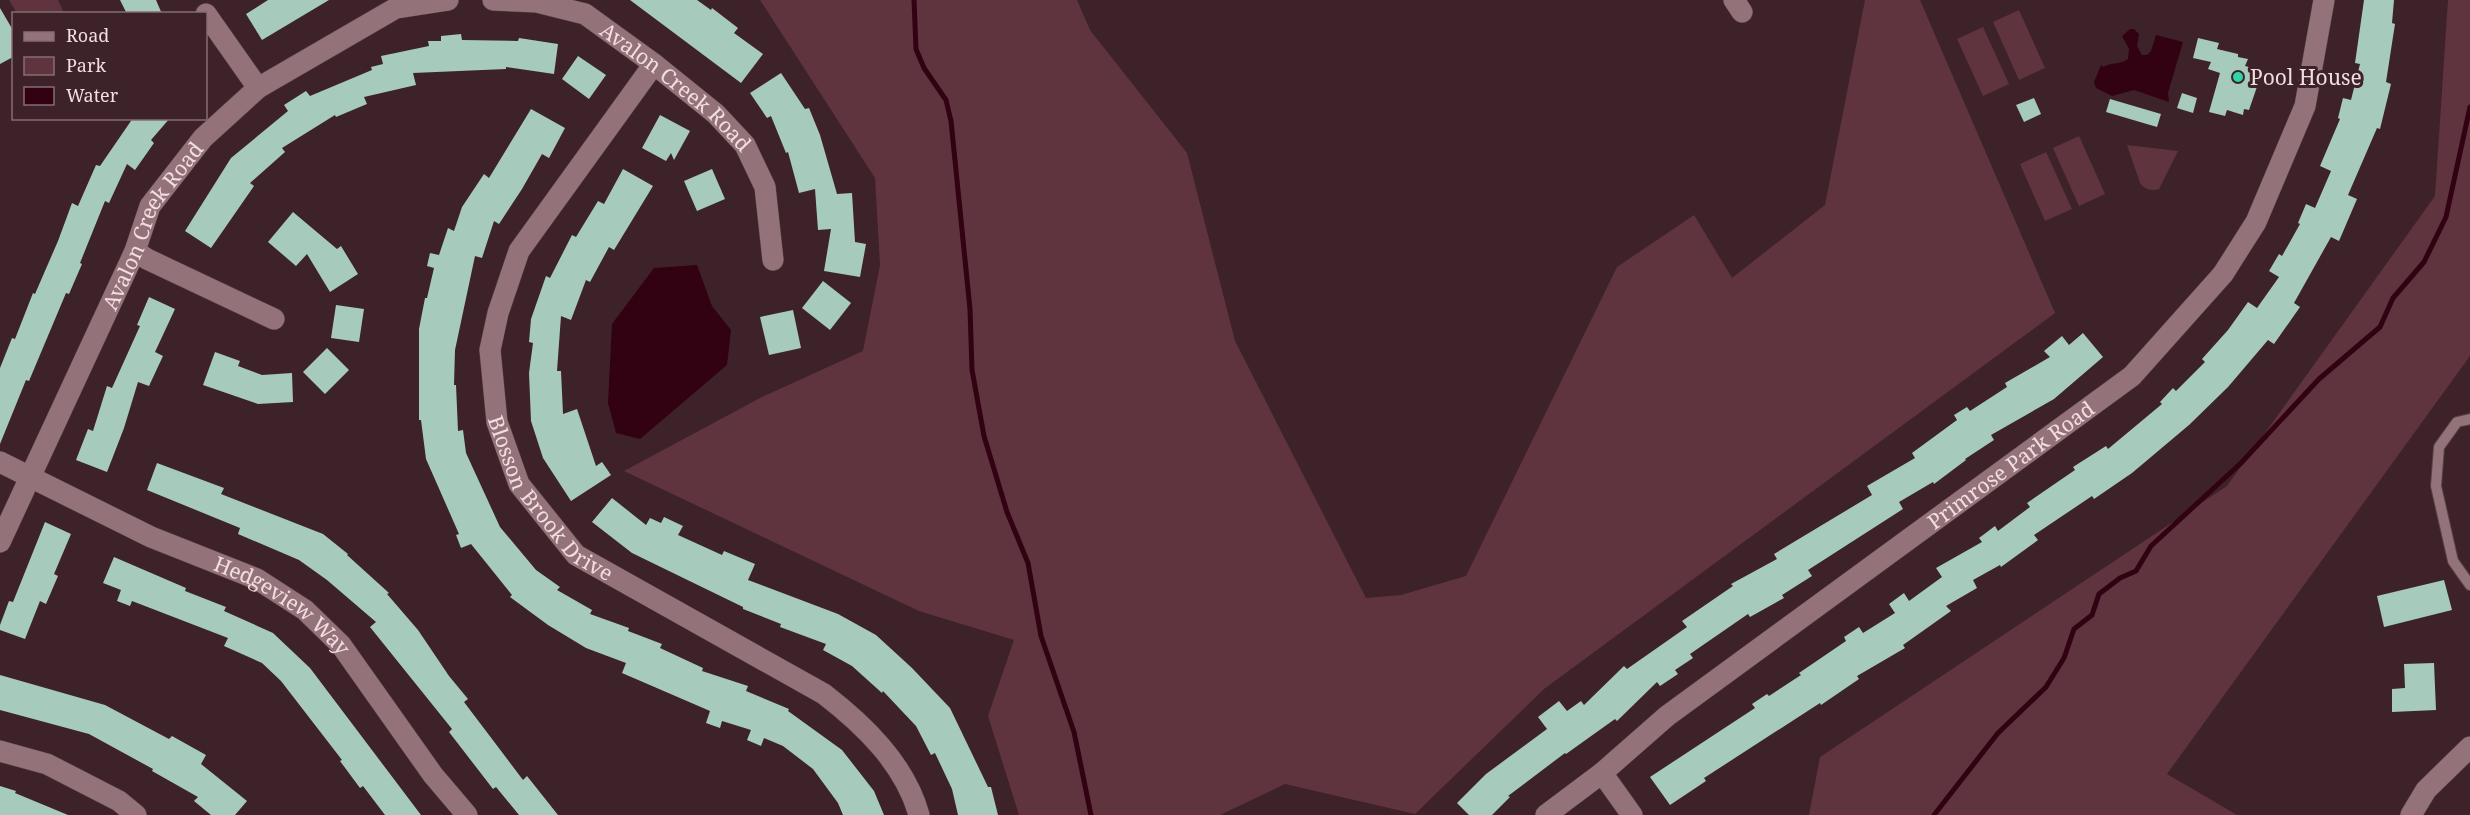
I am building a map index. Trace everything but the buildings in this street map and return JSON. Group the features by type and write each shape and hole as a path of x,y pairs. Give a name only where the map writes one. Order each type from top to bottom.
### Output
{"street":[{"name":"Avalon Creek Road","path":"0,542 135,251 150,206 203,138 258,88 396,8 448,0"},
{"name":"Avalon Creek Road","path":"493,0 537,2 585,14 654,64 716,114 745,145 765,187 773,260"},
{"name":"Primrose Park Road","path":"1546,815 1602,773 1667,716 2132,376 2223,274 2256,222 2305,106 2324,0"},
{"path":"207,17 258,88"},
{"name":"Blosson Brook Drive","path":"654,64 519,251 498,313 490,350 497,422 519,484 576,555 824,694 853,717 892,760 914,798 919,815"},
{"path":"135,251 147,259 274,320"},
{"name":"Hedgeview Way","path":"0,462 151,537 257,579 305,610 341,645 433,775 467,815"},
{"path":"2411,815 2426,790 2470,747"},
{"path":"0,751 47,764 119,801 136,815"},
{"path":"1602,773 1632,815"}],"lane":[{"path":"2470,419 2457,422 2439,447 2436,486 2453,561 2470,585"}],"green space":[{"path":"9,0 58,0 64,12 16,12"},
{"path":"760,0 1077,0 1090,30 1187,153 1235,341 1366,598 1401,595 1466,576 1617,267 1694,215 1732,278 1825,205 1865,0 1920,0 2055,313 1544,689 1415,814 1285,784 1220,815 1019,815 988,716 1014,640 919,611 624,471 762,397 863,351 880,265 875,178"},
{"path":"2448,0 2470,0 2470,356 2167,774 2237,815 1809,815 1820,757 2227,486 2435,196"},
{"path":"2019,10 2045,68 2019,80 1993,22"},
{"path":"1983,27 2009,84 1983,96 1957,39"},
{"path":"2079,136 2105,194 2079,206 2053,148"},
{"path":"2127,145 2178,151 2159,189 2148,189 2140,183"},
{"path":"2046,152 2072,209 2045,221 2020,164"}],"water":[{"path":"2130,29 2134,29 2139,34 2137,46 2142,55 2147,55 2151,51 2156,35 2183,42 2168,93 2169,102 2134,90 2112,96 2096,88 2094,82 2101,65 2103,67 2128,59 2129,49 2122,36"},
{"path":"697,265 712,306 731,330 727,365 640,439 616,433 608,403 612,324 654,268"}],"waterway":[{"path":"914,0 916,49 924,68 946,100 951,121 970,309 972,370 984,436 1007,512 1028,563 1041,636 1074,732 1091,815"},
{"path":"1934,815 1998,733 2046,687 2064,658 2074,629 2092,615 2099,594 2120,578 2136,571 2151,546 2241,463 2319,379 2380,327 2393,298 2424,262 2446,217 2470,107"}],"place":[{"name":"Pool House","path":"2238,77"}]}
